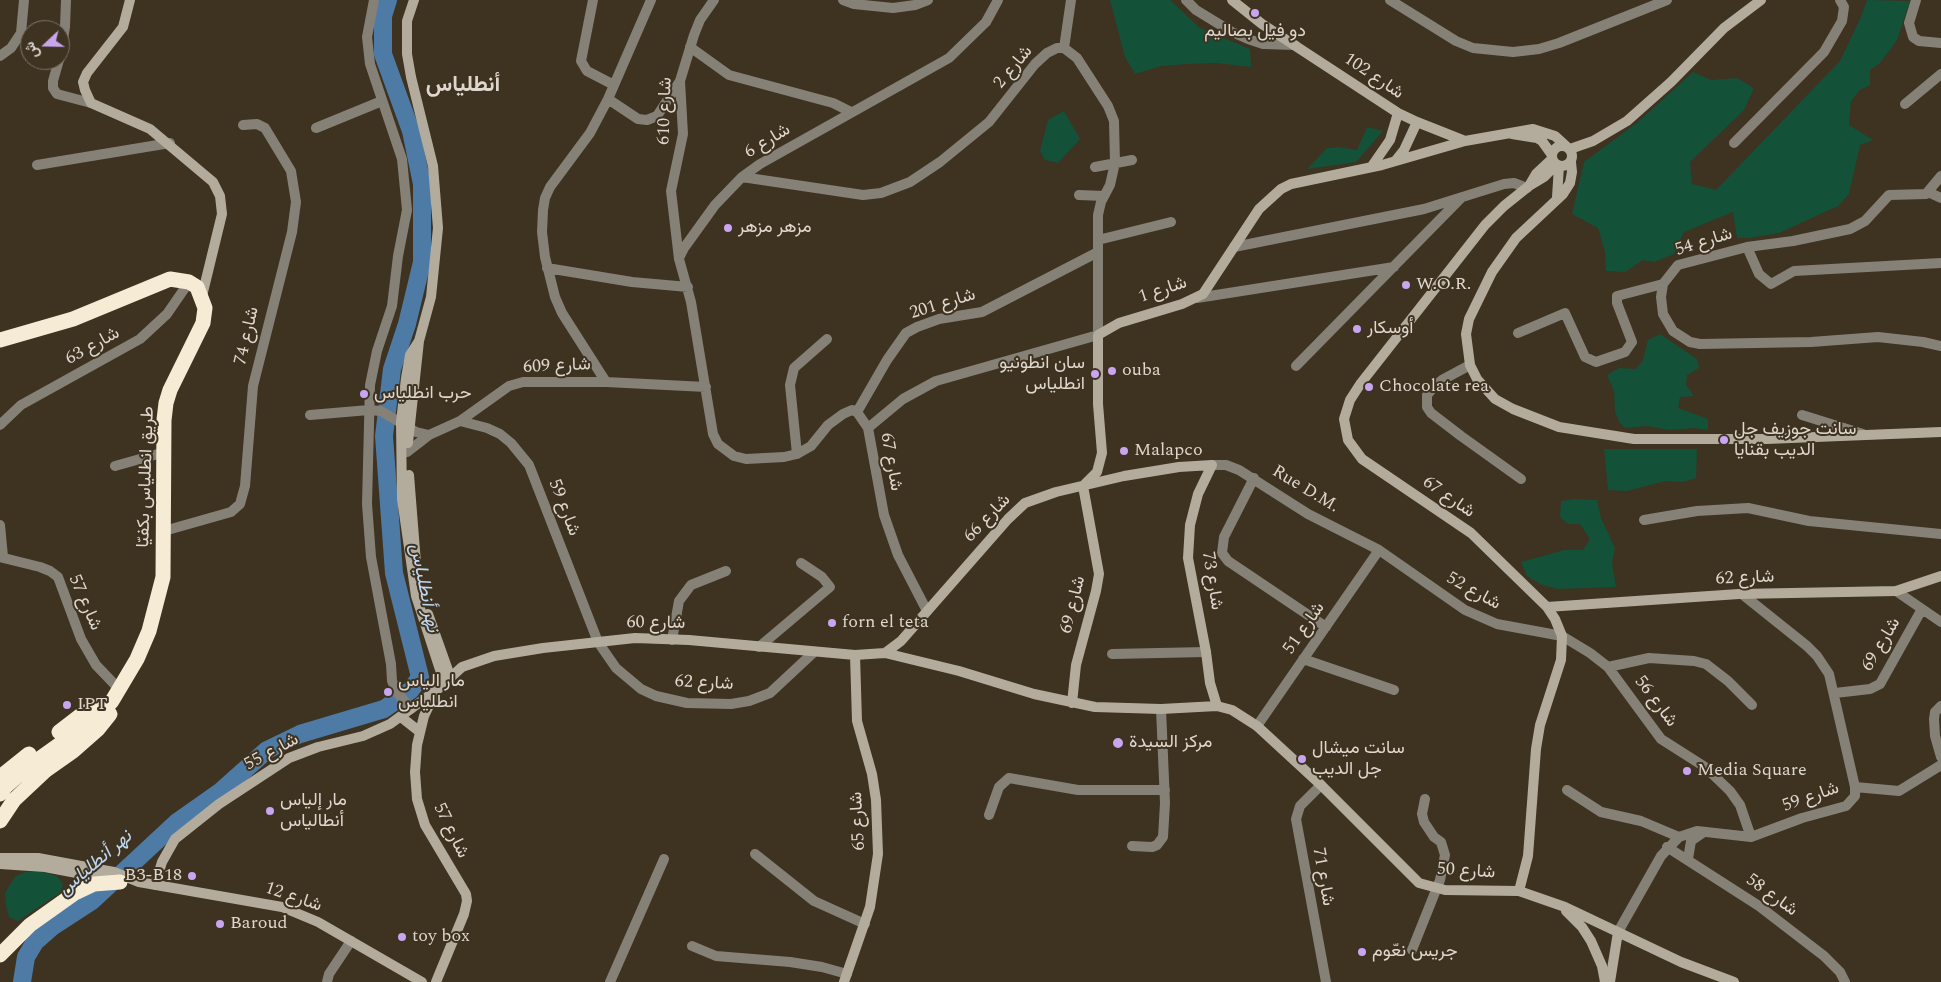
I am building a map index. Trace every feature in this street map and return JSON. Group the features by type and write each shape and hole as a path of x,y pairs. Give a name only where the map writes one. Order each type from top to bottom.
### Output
{"highway":[{"path":"0,340 73,319 170,279 189,282 197,287 202,296"},
{"name":"طريق انطلياس بكفيّا","path":"0,794 6,786 29,766 95,719 116,695 143,645 157,604 163,577 166,403 170,390 203,323 205,308 202,296"},
{"path":"0,777 86,712 116,695"},
{"path":"0,822 14,800 26,788 98,729 110,716 116,695"},
{"path":"0,955 30,925 52,907 75,893 102,881 126,879"}],"street":[{"path":"0,56 10,48 21,33 24,0"},
{"path":"65,20 66,0"},
{"path":"91,103 83,82 87,73 122,27 130,0"},
{"path":"374,0 367,36 370,64 402,159 407,210 398,256 392,306 373,370 369,410 367,504 371,557 391,664 392,681 397,692 408,706"},
{"path":"414,0 407,21 407,54 410,76 433,166 438,228 431,297 401,422 402,499 410,564 422,620 444,682"},
{"path":"593,0 581,61 587,71 614,85"},
{"path":"606,382 562,313 547,268 542,232 545,198 590,133 608,99 651,0"},
{"name":"شارع 610","path":"679,259 672,219 671,191 683,134 680,81 700,20 714,0"},
{"path":"843,0 854,4 893,8 915,5 928,0"},
{"name":"شارع 6","path":"679,259 684,248 715,205 742,177 760,164 949,58 986,22 998,0"},
{"path":"1071,0 1064,48 1085,67 1108,106 1114,122 1115,164 1110,185 1099,207 1098,404 1102,453 1097,472 1083,486"},
{"path":"1186,0 1196,10 1232,32 1248,39 1263,44 1295,45"},
{"name":"شارع 102","path":"1232,0 1262,24 1398,113 1465,141"},
{"path":"1390,0 1456,41 1473,48 1513,52 1539,49 1560,43 1667,0"},
{"path":"1557,197 1555,161 1557,147 1569,148 1593,141 1627,120 1671,82 1724,28 1760,0"},
{"path":"1734,143 1824,52 1842,21 1844,8 1840,0"},
{"path":"1916,0 1909,23 1913,37 1919,41 1941,43"},
{"path":"690,47 729,75 833,103 851,112"},
{"name":"شارع 2","path":"742,177 863,195 881,194 910,182 940,162 990,122 1035,64 1047,53 1057,48 1064,48"},
{"path":"56,70 53,88 57,94 91,103 137,122 170,143 213,182 222,206 221,224 202,296"},
{"path":"1905,104 1941,74"},
{"path":"608,99 638,119 647,120 658,116 680,81"},
{"path":"316,128 382,101"},
{"path":"1372,166 1390,140 1398,113"},
{"path":"1395,161 1404,150 1417,122"},
{"name":"شارع 74","path":"164,531 231,512 240,504 245,486 253,386 292,232 296,202 290,171 265,128 257,124 243,125"},
{"path":"1512,134 1522,129 1546,131 1561,140 1569,148 1572,156 1572,179 1562,194 1516,238 1492,272 1476,302 1466,334 1470,365 1477,379 1495,399 1537,419 1580,431 1634,439 1766,439 1941,432"},
{"path":"1465,141 1512,134 1537,138 1542,141 1555,161 1565,166 1571,162"},
{"name":"شارع 1","path":"1098,335 1131,318 1164,310 1197,298 1213,280 1259,209 1281,189 1291,184 1395,161 1465,141"},
{"path":"36,165 170,143"},
{"path":"1095,167 1132,160"},
{"name":"شارع 67","path":"1519,891 1528,856 1536,749 1540,726 1561,660 1562,636 1555,619 1547,608 1471,533 1362,460 1348,440 1344,419 1350,400 1361,383 1485,225 1528,187 1544,178 1555,161"},
{"path":"1941,176 1928,192 1941,198"},
{"path":"1234,247 1387,218 1462,198 1510,182 1528,187"},
{"name":"شارع 54","path":"1663,284 1678,265 1747,247 1793,241 1850,229 1865,220 1889,195 1921,195 1928,192"},
{"path":"1079,195 1104,196"},
{"path":"1296,366 1462,198"},
{"path":"1098,240 1171,222"},
{"path":"1747,247 1759,274 1770,284 1794,272 1941,263"},
{"name":"شارع 201","path":"857,412 887,360 906,334 917,326 939,319 982,312 1098,252"},
{"path":"679,259 688,287 713,434 718,444 725,451 746,459 797,454 811,446 828,425 842,414 852,410 857,412"},
{"path":"1197,298 1394,267"},
{"path":"547,268 632,282 688,287"},
{"name":"شارع 63","path":"0,425 20,405 140,339 167,314 189,282"},
{"path":"1518,333 1565,312 1584,356 1596,362 1625,352 1632,342 1616,303 1617,296 1663,284 1661,304 1666,322 1673,331 1690,342 1724,345 1878,337 1941,346"},
{"path":"868,428 903,399 936,381 1098,335"},
{"path":"797,454 791,379 794,368 827,339"},
{"path":"1470,365 1448,376 1433,388 1427,395 1427,407 1431,413 1461,436 1521,479"},
{"name":"شارع 609","path":"408,452 429,435 460,421 489,399 516,384 536,381 606,382 706,387"},
{"path":"310,414 369,410 382,411 422,435 429,435"},
{"name":"شارع 67","path":"857,412 868,428 884,515 898,555 927,612"},
{"path":"1802,415 1869,436"},
{"name":"شارع 59","path":"460,421 488,428 500,434 521,453 529,465 598,642"},
{"path":"401,422 408,452 417,571 444,682"},
{"path":"115,466 165,452"},
{"name":"شارع 66","path":"885,653 901,640 927,612 1020,507 1043,496 1083,486 1158,470 1212,464"},
{"name":"Rue D.M.","path":"1212,464 1226,465 1254,478 1308,514 1379,550"},
{"name":"شارع 73","path":"1212,464 1198,494 1190,525 1188,558 1210,683 1217,706"},
{"path":"1254,478 1224,537 1222,553 1228,561 1326,627"},
{"name":"شارع 69","path":"1072,703 1077,659 1099,574 1083,486"},
{"path":"1644,520 1697,511 1748,508 1809,520 1941,534"},
{"path":"0,525 2,557"},
{"name":"شارع 51","path":"1257,726 1379,550"},
{"name":"شارع 52","path":"1379,550 1466,610 1497,624 1562,636"},
{"name":"شارع 57","path":"2,557 45,569 58,577 81,639 96,666 116,695"},
{"path":"759,647 830,587 822,576 801,563"},
{"path":"672,640 679,601 691,586 726,571"},
{"name":"شارع 62","path":"1547,608 1600,602 1742,594 1896,591 1941,576"},
{"path":"1896,591 1941,622"},
{"name":"شارع 59","path":"1678,837 1688,833 1704,832 1751,837 1802,818 1846,806 1855,796 1855,787 1835,693 1829,674 1817,656 1742,594"},
{"name":"شارع 69","path":"1835,693 1870,689 1880,684 1922,609"},
{"name":"شارع 56","path":"1562,636 1608,667 1661,739 1705,767 1730,791 1740,805 1751,837"},
{"name":"شارع 60","path":"444,682 462,667 494,656 635,638 855,656 885,653 959,671 1034,694 1072,703"},
{"name":"شارع 62","path":"598,642 616,668 628,680 656,696 688,703 731,704 749,701 766,695 814,652"},
{"path":"1112,654 1206,652"},
{"name":"شارع 65","path":"845,978 865,924 875,885 878,817 872,774 857,721 855,656"},
{"path":"1608,667 1649,658 1694,661 1706,664 1728,681 1752,706"},
{"path":"1303,659 1394,690"},
{"name":"شارع 55","path":"155,886 162,862 175,840 188,827 250,782 289,758 318,747 363,736 401,717 408,706 444,682"},
{"name":"شارع 57","path":"436,982 466,908 467,901 466,894 428,831 420,812 415,772 420,732 430,702 444,682"},
{"path":"1199,706 1210,683"},
{"name":"شارع 50","path":"1072,703 1095,707 1161,709 1217,706 1241,714 1257,726 1321,785 1411,877 1437,889 1519,891 1552,902 1681,962 1734,982"},
{"path":"1941,706 1935,712 1934,719 1935,736 1941,757"},
{"path":"1132,846 1152,847 1161,840 1165,790 1161,709"},
{"path":"401,717 420,732"},
{"path":"1855,787 1899,791 1941,765"},
{"path":"990,815 999,787 1009,778 1078,790 1165,790"},
{"name":"شارع 71","path":"1321,785 1300,806 1296,820 1326,982"},
{"path":"1567,790 1601,812 1641,821 1678,837 1667,847 1618,932 1610,982"},
{"path":"1412,950 1437,889 1444,849 1424,822 1422,814 1425,799"},
{"path":"1688,859 1691,842 1704,832"},
{"name":"شارع 58","path":"1667,847 1759,906 1817,951 1840,972 1845,982"},
{"path":"755,854 814,901 865,924"},
{"name":"شارع 12","path":"0,858 38,858 155,886 282,907 318,922 422,982"},
{"path":"610,982 664,858"},
{"path":"0,864 45,867 102,881"},
{"path":"1552,902 1572,917 1588,936 1597,952 1605,982"},
{"path":"327,982 329,974 351,941"},
{"path":"692,946 716,956 790,962 822,967 845,978"}],"green space":[{"path":"1110,0 1170,0 1200,28 1250,49 1251,67 1216,63 1187,64 1161,66 1135,74 1125,57"},
{"path":"1867,0 1910,1 1897,40 1880,63 1870,70 1870,85 1860,90 1851,101 1849,125 1873,140 1860,145 1849,194 1838,206 1779,233 1749,238 1737,238 1733,212 1684,232 1674,254 1654,262 1643,260 1625,272 1606,271 1605,252 1598,228 1572,214 1584,162 1638,122 1693,72 1711,80 1737,78 1754,88 1744,110 1690,162 1692,184 1716,190 1840,61"},
{"path":"1064,111 1080,139 1058,163 1045,160 1040,151 1048,120"},
{"path":"1367,127 1383,131 1356,162 1307,169 1327,148 1339,147 1357,150"},
{"path":"1660,334 1697,359 1699,368 1687,375 1686,385 1694,396 1680,397 1678,408 1708,419 1708,430 1694,428 1669,430 1647,426 1625,428 1619,422 1615,411 1614,391 1607,375 1619,368 1636,369 1643,360 1648,340"},
{"path":"1604,449 1697,449 1696,478 1683,482 1666,481 1627,491 1608,490"},
{"path":"1575,499 1597,500 1601,518 1615,548 1612,563 1616,587 1558,589 1542,585 1527,576 1521,562 1564,550 1583,550 1590,539 1580,524 1568,524 1560,517 1561,501"},
{"path":"25,872 42,872 57,876 63,884 61,892 18,921 9,917 5,893 15,877"}],"waterway":[{"name":"نهر أنطلياس","path":"22,982 26,957 35,942 52,927 92,901 177,822 221,791 267,750 300,734 384,709 411,690 420,677 394,573 384,436 392,369 407,324 422,262 422,184 411,131 383,54 383,16 388,0"}],"place":[{"name":"دو فيل بصاليم","path":"1255,13"},
{"name":"مزهر مزهر","path":"728,228"},
{"name":"W.O.R.","path":"1406,285"},
{"name":"أوسكار","path":"1357,329"},
{"name":"ouba","path":"1112,371"},
{"name":"سان انطونيو انطلياس","path":"1095,374"},
{"name":"Chocolate rea","path":"1369,387"},
{"name":"حرب انطلياس","path":"364,394"},
{"name":"سانت جوزيف جل الديب بقنايا","path":"1724,440"},
{"name":"Malapco","path":"1124,451"},
{"name":"forn el teta","path":"832,623"},
{"name":"مار الياس انطلياس","path":"388,692"},
{"name":"IPT","path":"67,705"},
{"name":"مركز السيدة","path":"1118,743"},
{"name":"سانت ميشال جل الديب","path":"1302,759"},
{"name":"Media Square","path":"1687,771"},
{"name":"مار إلياس أنطالياس","path":"270,811"},
{"name":"B3-B18","path":"192,876"},
{"name":"Baroud","path":"220,924"},
{"name":"toy box","path":"402,937"},
{"name":"جريس نعّوم","path":"1362,952"}],"district":[{"name":"أنطلياس","path":"463,87"}]}
